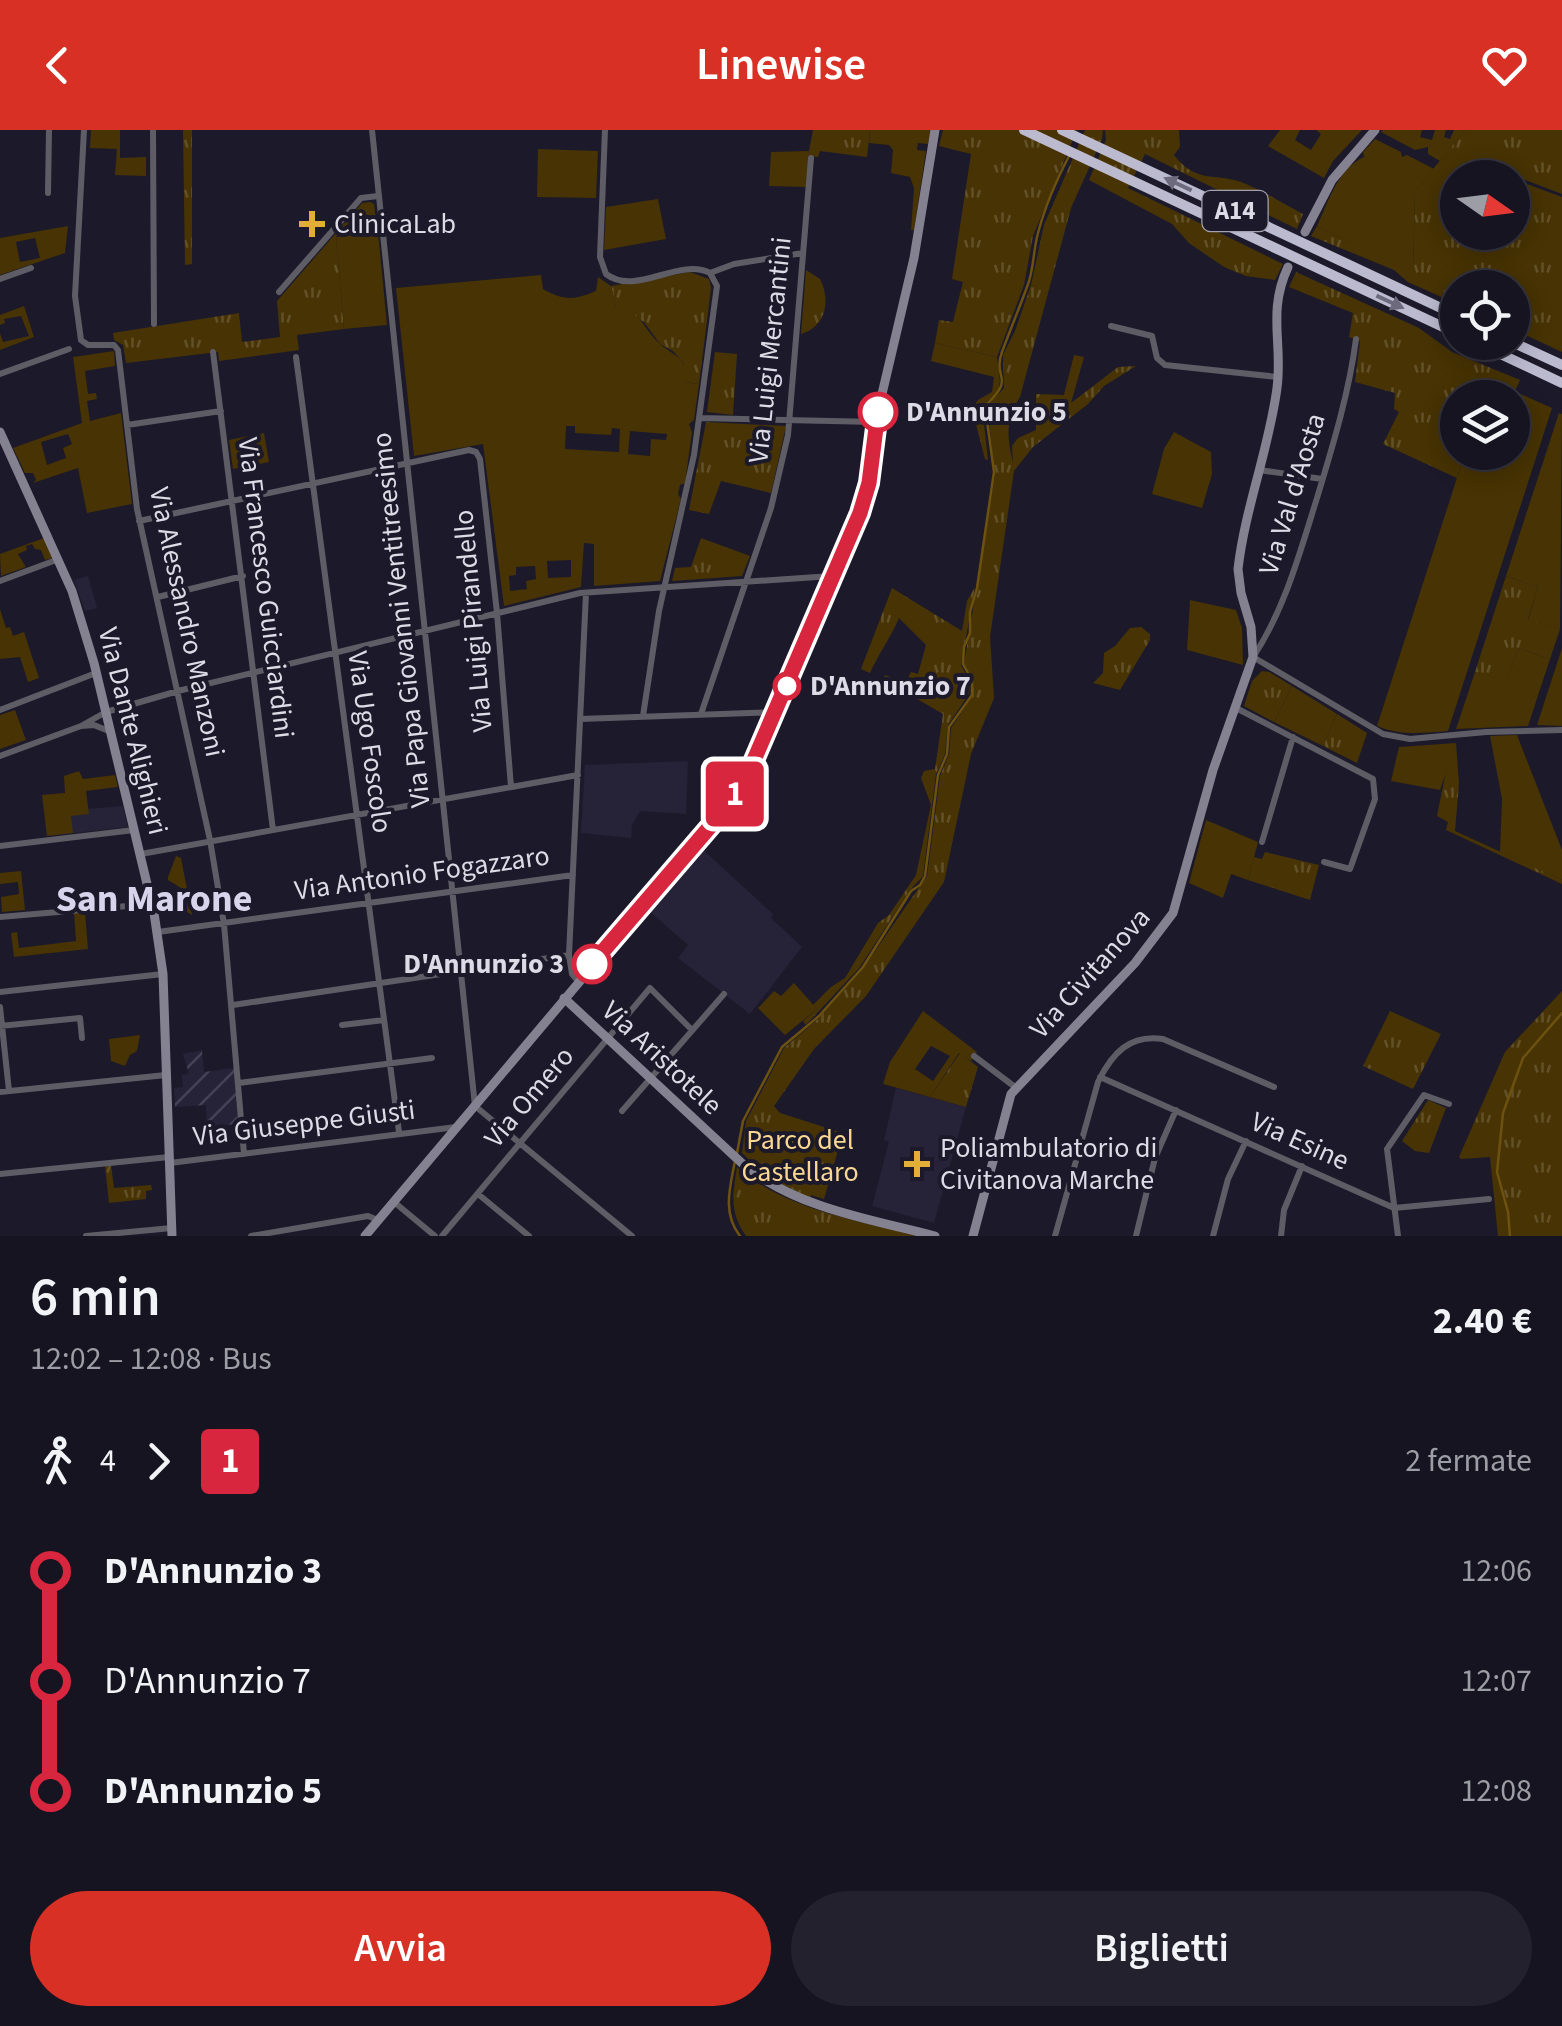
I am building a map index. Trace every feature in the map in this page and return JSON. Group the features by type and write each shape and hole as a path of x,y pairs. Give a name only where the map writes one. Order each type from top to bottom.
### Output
{"highway":[{"name":"A14","path":"1024,130 1440,326"},
{"name":"A14","path":"1062,130 1440,307"},
{"path":"1530,350 1562,365"},
{"path":"1512,360 1562,384"}],"main road":[{"path":"365,1236 450,1130 475,1106 731,800 751,767 866,494 876,422 914,258 936,130"},
{"path":"1305,232 1332,180 1375,130"},
{"name":"Via Civitanova","path":"973,1236 1007,1103 1015,1087 1135,963 1165,927 1180,896 1213,770 1254,657 1238,570 1278,377 1275,311 1288,267"},
{"name":"Via Dante Alighieri","path":"0,432 3,447 60,559 102,698 98,718 111,732 142,854 163,974 172,1232"},
{"name":"Via Aristotele","path":"564,998 745,1166 775,1188 805,1202 935,1236"}],"street":[{"path":"48,193 49,130"},
{"name":"Via Alessandro Manzoni","path":"84,130 76,309 84,344 117,348 140,521 210,840 224,924 244,1154"},
{"path":"153,130 154,324"},
{"name":"Via Papa Giovanni Ventitreesimo","path":"372,130 475,1106"},
{"path":"605,130 600,256 606,274 626,282 694,268 710,273 716,292 688,492 665,587 644,716"},
{"name":"Via Luigi Mercantini","path":"701,714 776,491 790,420 810,158"},
{"path":"279,292 361,198 378,196"},
{"path":"710,273 734,264 803,253"},
{"path":"0,279 31,268"},
{"path":"1110,326 1152,336 1157,358 1164,366 1278,377"},
{"name":"Via Val d'Aosta","path":"1254,657 1284,596 1322,479 1352,375 1356,339"},
{"path":"0,374 69,349"},
{"name":"Via Francesco Guicciardini","path":"213,352 273,830"},
{"name":"Via Ugo Foscolo","path":"296,357 399,1132"},
{"path":"127,425 221,411"},
{"path":"700,418 876,422"},
{"name":"Via Luigi Pirandello","path":"407,463 469,450 480,459 511,787"},
{"path":"140,521 407,463"},
{"path":"1259,470 1322,479"},
{"path":"0,580 60,559"},
{"path":"158,597 243,576"},
{"path":"0,756 178,691 497,612 586,593 834,576"},
{"path":"578,981 572,974 569,955 586,593"},
{"path":"1254,657 1383,734 1410,739 1562,730"},
{"path":"0,710 96,673"},
{"path":"1236,708 1367,773 1376,788 1350,869 1324,862"},
{"path":"580,718 776,712"},
{"path":"98,718 111,732"},
{"path":"1262,842 1293,736"},
{"path":"142,854 578,775"},
{"path":"0,846 135,830"},
{"name":"Via Antonio Fogazzaro","path":"158,932 573,874"},
{"path":"0,917 152,904"},
{"path":"233,1005 569,955"},
{"path":"0,992 163,974"},
{"name":"Via Omero","path":"442,1236 651,988 692,1030"},
{"path":"622,1112 724,994"},
{"path":"0,1006 4,1092 166,1075"},
{"path":"1,1026 80,1018 82,1038"},
{"path":"342,1026 384,1020"},
{"path":"1055,1236 1100,1077 1125,1044 1154,1038 1172,1042 1274,1087"},
{"path":"974,1056 1015,1087"},
{"path":"239,1083 432,1058"},
{"name":"Via Esine","path":"1100,1077 1394,1208 1489,1199"},
{"path":"1398,1236 1388,1146 1424,1095 1449,1104"},
{"path":"475,1106 632,1236"},
{"path":"1136,1236 1155,1158 1176,1110"},
{"name":"Via Giuseppe Giusti","path":"0,1174 244,1154 399,1132 450,1130"},
{"path":"1213,1236 1228,1179 1246,1141"},
{"path":"1281,1236 1284,1210 1302,1166"},
{"path":"478,1194 529,1236"},
{"path":"394,1202 435,1236"},
{"path":"251,1236 368,1216 378,1220"},
{"path":"86,1236 172,1232"}],"shaded area":[{"path":"88,576 97,608 85,611 74,580"},
{"path":"688,761 686,814 640,811 632,825 631,838 581,833 585,765"},
{"path":"86,791 88,809 123,806 128,827 47,836 42,795"},
{"path":"700,847 773,914 771,918 802,947 750,1014 678,958 688,945 647,909"},
{"path":"202,1050 204,1072 234,1068 238,1124 211,1126 207,1131 206,1105 175,1107 174,1088 183,1087 182,1075 189,1074 183,1054"},
{"name":"Poliambulatorio di Civitanova Marche","path":"896,1088 966,1107 934,1223 872,1206 889,1142 884,1140"}],"green space":[{"path":"91,130 120,130 120,158 146,157 146,176 115,175 117,149 90,148"},
{"path":"183,130 192,130 192,264 185,265"},
{"path":"813,130 870,130 867,157 820,151 818,157 808,156"},
{"path":"870,130 931,130 928,144 918,143 917,150 926,151 914,230 914,188 910,177 891,173 893,150 889,145 869,143"},
{"path":"943,130 1077,130 1033,236 1024,285 997,357 935,343 939,320 953,322 963,282 952,279 971,154 939,146"},
{"name":"Parco del Castellaro","path":"1085,130 1103,130 1102,139 1071,208 1020,397 1012,414 1009,437 1013,463 1012,446 1018,438 1036,430 1036,394 1064,395 1074,355 1084,357 1071,403 1118,367 1136,366 1104,386 1088,404 1033,447 1014,471 990,637 994,698 971,754 944,882 866,996 814,1049 774,1106 780,1113 843,1133 824,1199 811,1195 810,1198 770,1179 742,1153 746,1121 784,1048 818,1019 864,967 927,876 940,776 949,754 951,728 973,695 973,679 964,664 995,475 987,406 1004,388 1003,355 1031,285 1044,225"},
{"path":"1105,130 1179,130 1180,147 1174,155 1191,171 1246,184 1303,214 1297,229 1145,154 1128,188 1283,264 1275,280 1246,276 1224,267 1189,243 1172,224 1089,180 1106,140"},
{"path":"1280,130 1300,130 1295,140 1311,150 1321,134 1316,130 1362,130 1333,161 1324,178 1268,146"},
{"path":"1422,130 1420,137 1432,140 1435,130 1446,130 1444,137 1450,139 1454,130 1465,130 1440,161 1428,154 1428,147 1415,150 1381,132"},
{"path":"1465,130 1562,130 1562,194 1530,182 1530,160 1440,160"},
{"path":"1375,139 1401,152 1402,157 1407,155 1434,169 1415,191 1413,274 1317,226 1347,169 1364,157 1363,152"},
{"path":"538,149 598,151 596,198 537,197"},
{"path":"809,151 806,187 769,186 771,152"},
{"path":"1440,160 1440,250 1530,250 1530,185 1562,197 1562,352 1530,337 1530,270 1440,270 1440,296 1408,282 1394,270 1311,236 1317,226 1413,273 1415,191"},
{"path":"658,199 666,239 604,250 606,207"},
{"path":"362,203 374,204 377,231 336,236 344,329 297,335 299,350 219,361 218,352 126,363 123,345 114,340 113,333 239,313 242,342 280,337 277,301"},
{"path":"68,226 65,253 0,275 0,238","holes":["35,238 40,258 20,262 16,242"]},
{"path":"378,232 387,325 344,329 336,237"},
{"path":"806,270 820,279 825,304 821,319 801,334"},
{"path":"690,272 709,279 711,288 699,384 684,382 684,364 673,351 660,344 644,322 616,307 611,286"},
{"path":"1296,272 1419,328 1440,343 1440,360 1471,360 1520,380 1440,380 1440,470 1460,470 1457,478 1383,444 1399,412 1394,409 1395,393 1355,382 1360,341 1349,337 1353,313 1289,287"},
{"path":"541,275 543,289 570,298 596,291 598,277 611,286 616,307 638,317 660,344 680,359 685,369 684,382 699,384 694,420 689,424 692,432 685,483 680,485 681,499 660,581 594,586 594,544 584,543 581,587 504,606 483,444 414,456 396,288","holes":["566,426 575,426 575,433 611,435 612,428 620,429 619,452 565,449","630,431 667,434 666,440 651,439 650,456 628,454","571,560 571,577 548,578 547,561","535,566 536,579 526,581 527,589 510,591 509,576 516,575 516,567"]},
{"path":"24,306 34,337 0,350 0,333 3,342 29,336 21,316 4,319 5,323 0,325 0,315"},
{"path":"935,343 997,357 998,392 992,392 994,377 931,361"},
{"path":"114,351 115,366 85,371 88,394 96,393 97,399 87,401 90,421 121,413 132,504 87,513 78,468 33,483 33,473 25,473 13,448 82,423 73,357","holes":["68,434 72,444 63,448 66,458 47,465 41,442"]},
{"path":"715,352 737,354 733,415 707,412"},
{"path":"992,392 998,392 982,406 988,460 972,409"},
{"path":"1530,398 1552,408 1448,731 1412,733 1377,726 1460,470 1530,470"},
{"path":"1559,413 1560,629 1528,620 1538,587 1506,576"},
{"path":"706,422 786,426 771,493 721,481 709,514 689,510"},
{"path":"1174,432 1211,452 1212,474 1202,508 1152,494 1164,449"},
{"path":"264,433 269,462 233,469 229,440"},
{"path":"44,538 53,558 45,560 41,550 32,544 26,546 27,550 18,554 26,567 1,576 0,554"},
{"path":"701,538 750,556 742,576 672,581 675,568 691,567"},
{"path":"1506,576 1538,587 1528,619 1560,629 1550,659 1518,648 1507,682 1475,672"},
{"path":"975,587 961,665 970,681 969,694 948,725 945,754 936,774 923,876 860,967 806,1025 803,1021 817,1009 813,1005 845,978 878,923 889,915 916,875 931,805 921,778 924,771 935,769 943,714 883,679 885,675 905,683 911,672 918,674 926,645 899,618 870,673 861,669 892,588 962,631 967,601"},
{"path":"1190,600 1236,610 1242,628 1243,665 1187,650"},
{"path":"0,609 13,636 24,632 39,678 28,682 20,657 0,659"},
{"path":"1141,627 1150,634 1150,640 1120,690 1093,683 1103,673 1104,653 1130,628"},
{"path":"1518,648 1550,659 1528,726 1456,729 1475,672 1507,681"},
{"path":"1562,648 1562,726 1537,725"},
{"path":"1262,671 1292,686 1274,722 1244,706 1252,681"},
{"path":"1292,686 1337,714 1323,746 1274,722"},
{"path":"15,710 26,740 0,749 0,715"},
{"path":"1337,714 1367,733 1357,763 1323,746"},
{"path":"1517,735 1562,850 1562,880 1500,852 1502,799 1490,736"},
{"path":"1456,743 1459,783 1455,831 1562,880 1562,884 1446,830 1448,822 1437,816 1448,761"},
{"path":"1456,743 1440,790 1391,781 1399,747"},
{"path":"79,771 83,779 115,775 118,787 86,791 89,814 71,816 73,833 47,836 42,795 65,793 64,776"},
{"path":"1206,820 1258,842 1248,880 1231,874 1223,898 1189,883"},
{"path":"1265,852 1319,865 1310,900 1248,880 1254,857 1262,859"},
{"path":"176,856 181,858 192,915 174,904 181,888 168,877"},
{"path":"21,871 25,910 2,912 1,897 19,894 18,882 0,884 0,873"},
{"path":"85,912 88,949 14,957 11,933 17,932 19,948 76,941 74,913"},
{"path":"794,983 817,1009 785,1035 758,1008 774,991 781,996"},
{"path":"1562,991 1562,1236 1498,1236 1490,1157 1459,1157 1505,1052"},
{"path":"923,1011 977,1052 971,1061 959,1053 930,1097 883,1084 890,1062","holes":["931,1046 950,1056 933,1081 915,1069"]},
{"path":"1390,1011 1441,1034 1413,1089 1363,1066"},
{"path":"140,1035 137,1051 125,1066 111,1061 109,1039"},
{"path":"960,1053 978,1067 966,1107 930,1097"},
{"path":"1428,1100 1446,1108 1429,1153 1415,1151 1402,1141"},
{"path":"111,1165 114,1188 151,1185 146,1199 109,1203 105,1166"},
{"name":"Parco del Castellaro","path":"737,1167 798,1203 917,1236 746,1236 735,1211"}],"waterway":[{"path":"737,1153 743,1121 782,1047 819,1016 863,967 911,891 925,876 938,775 947,754 949,727 972,695 972,680 963,664 964,647 970,633 970,612 994,472 985,406 1000,389 1002,352 1029,281 1044,213 1070,154"},
{"path":"1510,1236 1497,1172 1503,1113 1523,1058 1562,1013"},
{"path":"735,1161 729,1209 740,1236"}],"bus line":[{"name":"1","path":"592,964 714,822 758,754 860,513 869,483 878,412"}],"place":[{"name":"ClinicaLab","path":"312,224"},
{"name":"D'Annunzio 5","path":"878,412"},
{"name":"D'Annunzio 7","path":"787,686"},
{"name":"D'Annunzio 3","path":"592,964"},
{"name":"Poliambulatorio di Civitanova Marche","path":"917,1164"}],"district":[{"name":"San Marone","path":"154,899"}]}
